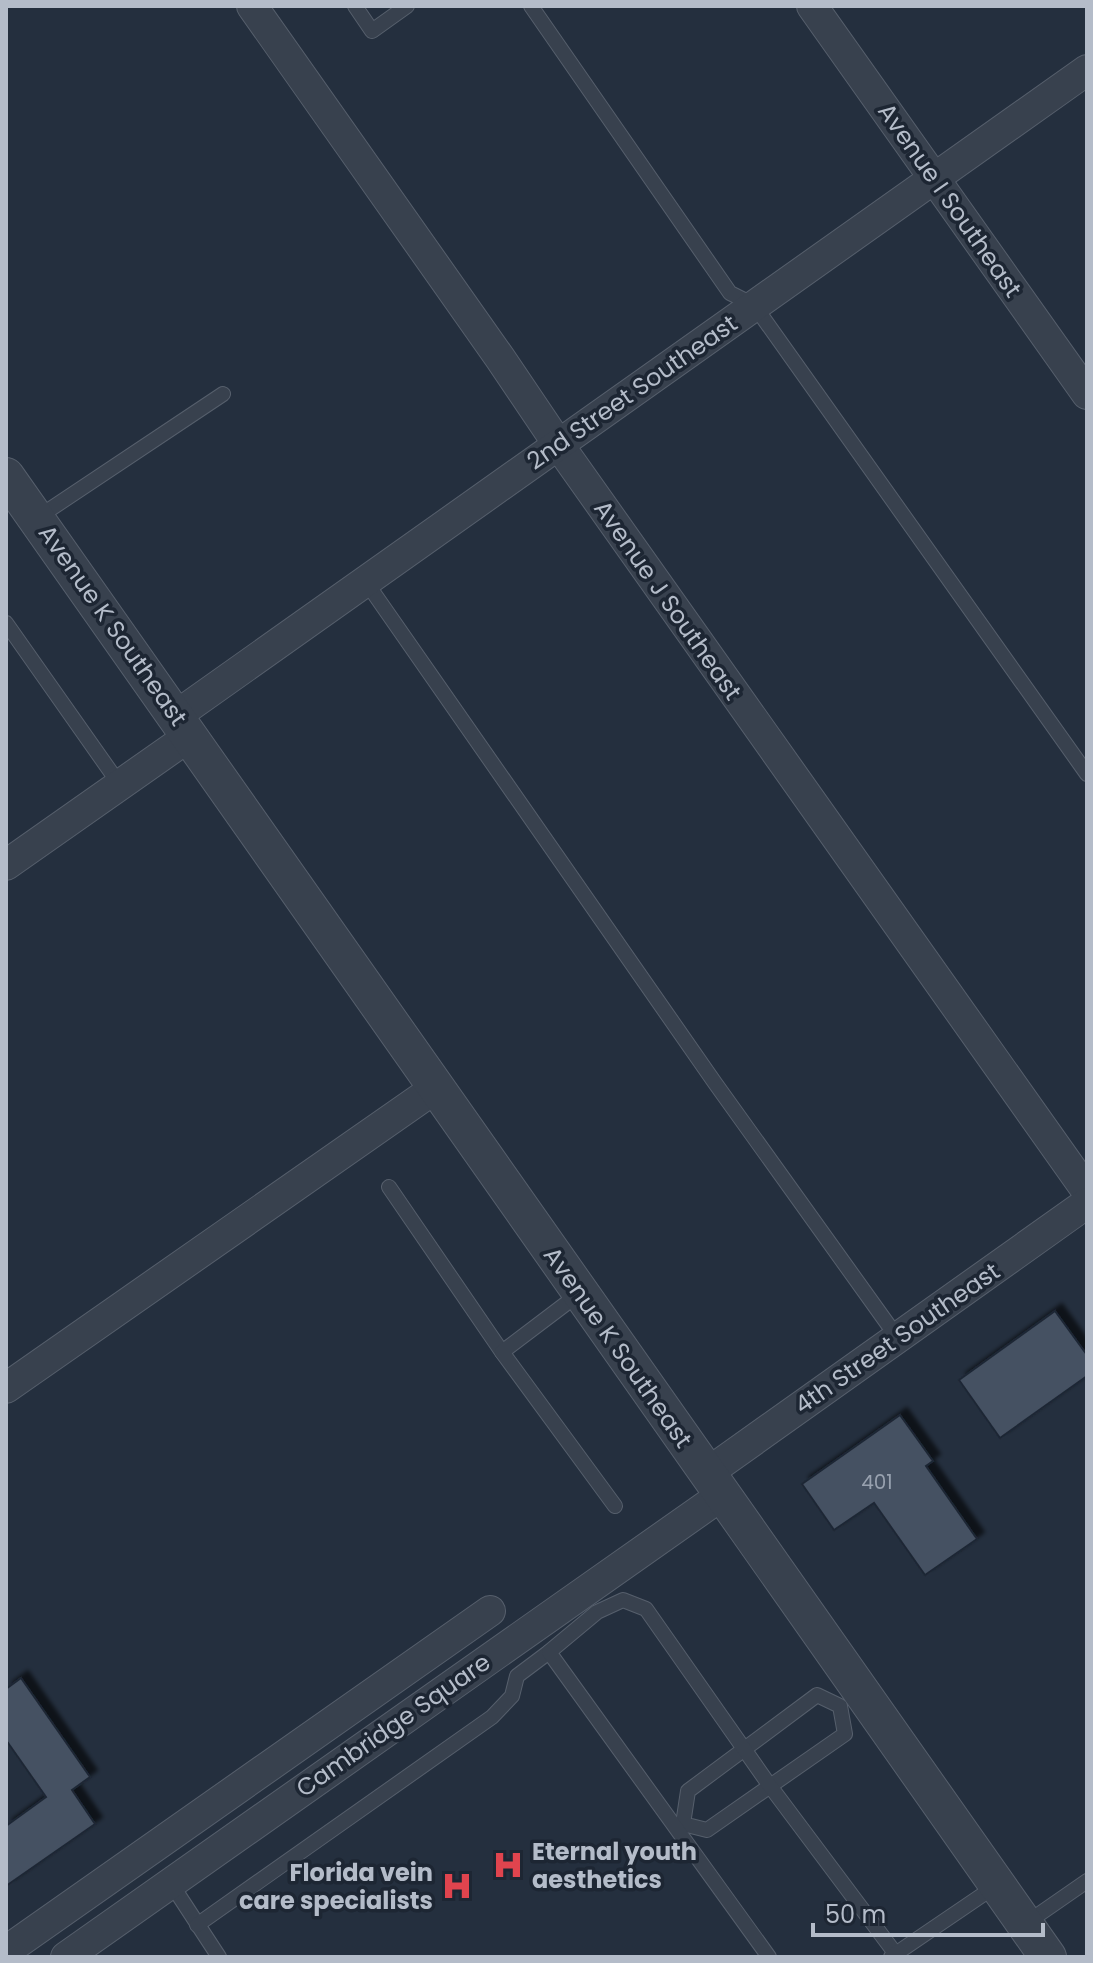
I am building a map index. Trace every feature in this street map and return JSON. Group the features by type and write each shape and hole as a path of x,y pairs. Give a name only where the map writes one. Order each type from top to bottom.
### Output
{"street":[{"name":"Avenue J Southeast","path":"252,6 1087,1191"},
{"name":"Avenue I Southeast","path":"812,6 1087,394"},
{"name":"2nd Street Southeast","path":"184,725 366,582 1087,70"},
{"name":"Avenue K Southeast","path":"6,476 184,725 714,1484 850,1699 997,1885 1048,1957"},
{"name":"Avenue K Southeast","path":"6,865 120,785 184,725"},
{"path":"6,1388 437,1087"},
{"name":"4th Street Southeast","path":"714,1484 897,1337 1087,1203"},
{"name":"Cambridge Square","path":"66,1957 714,1484"},
{"path":"6,1951 490,1611"}],"lane":[{"path":"355,6 372,31 407,6"},
{"path":"531,6 730,293 754,305 1087,774"},
{"path":"37,519 223,394"},
{"path":"366,582 715,1083 897,1337"},
{"path":"6,623 120,785"},
{"path":"389,1187 502,1352 615,1506"},
{"path":"502,1352 580,1293"},
{"path":"197,1925 492,1717 512,1696 517,1676 597,1612 623,1600 646,1609 770,1786 895,1956 997,1885"},
{"path":"549,1652 680,1826 769,1957"},
{"path":"817,1695 850,1699 845,1734 707,1830 680,1826 688,1791 745,1748 817,1695"},
{"path":"1025,1924 1087,1881"},
{"path":"169,1882 219,1957"}],"building":[{"path":"1055,1311 1087,1355 1087,1376 1000,1438 959,1380"},
{"path":"900,1415 933,1461 926,1466 977,1539 925,1575 874,1503 834,1530 802,1484"},
{"path":"21,1678 90,1777 72,1790 95,1824 6,1886 6,1826 46,1797 6,1740 6,1689"}],"place":[{"name":"Eternal youth aesthetics","path":"508,1865"},
{"name":"Florida vein care specialists","path":"457,1886"}]}
